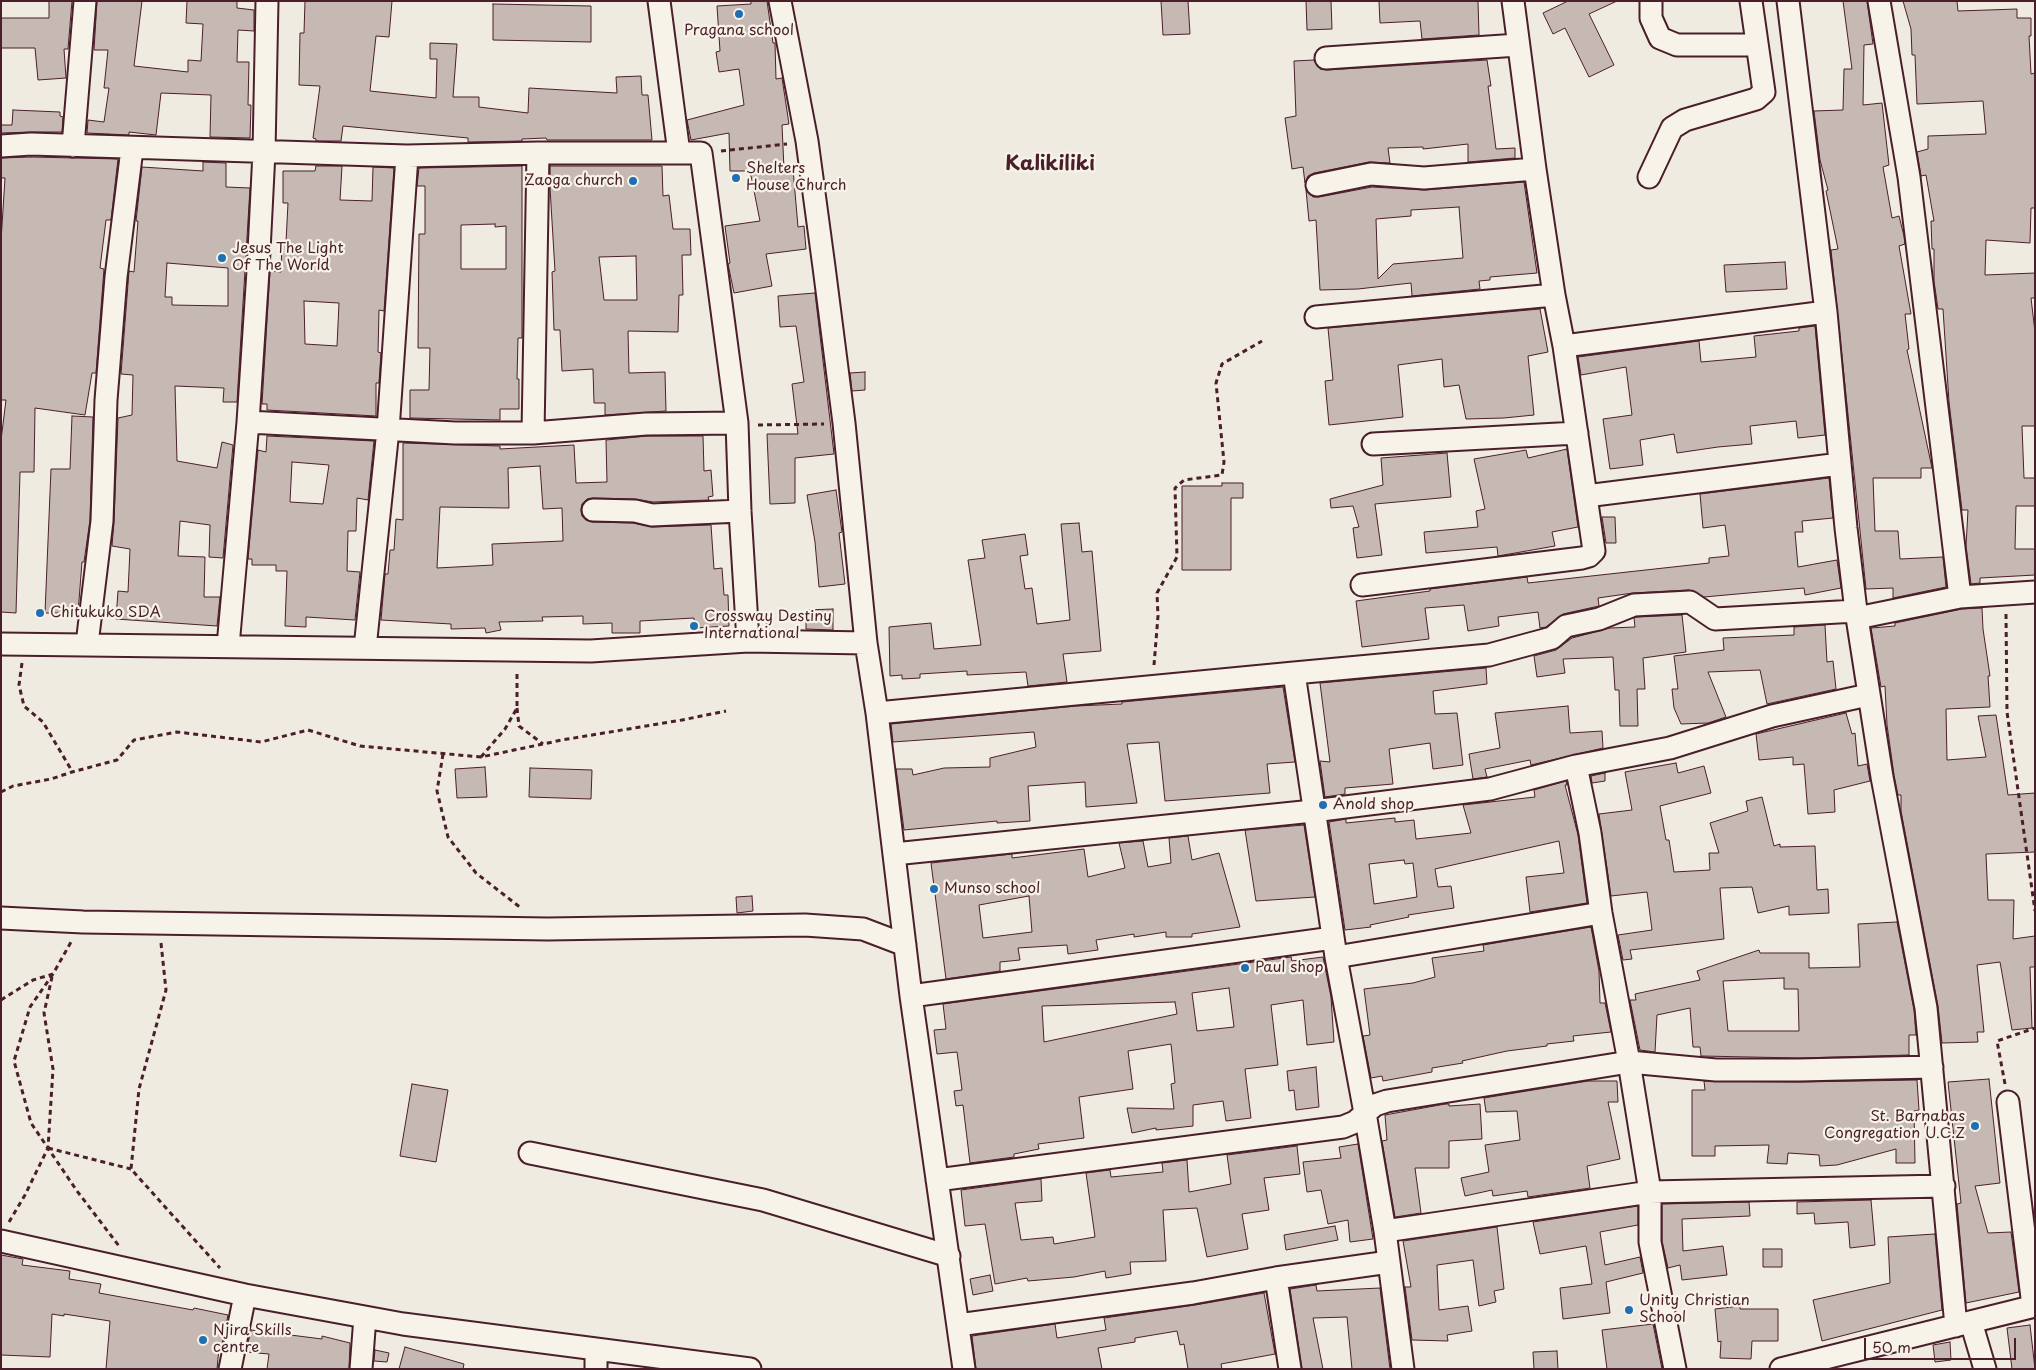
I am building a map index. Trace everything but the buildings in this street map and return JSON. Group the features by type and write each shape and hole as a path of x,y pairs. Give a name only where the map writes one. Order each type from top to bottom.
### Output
{"street":[{"path":"73,146 86,1"},
{"path":"228,646 248,422 264,152 268,1"},
{"path":"659,1 679,153"},
{"path":"780,1 807,141 844,423 866,643 877,713 911,996 964,1369"},
{"path":"1362,585 1589,556 1594,551 1564,346 1554,295 1535,169 1513,1"},
{"path":"1651,1 1651,18 1660,38 1677,45 1757,45"},
{"path":"1649,177 1672,128 1685,120 1756,99 1764,92 1751,1"},
{"path":"1788,1 1826,312 1856,614 1868,695 1922,983 1944,1186 1963,1324 1985,1369"},
{"path":"1879,1 1909,177 1960,597"},
{"path":"1326,58 1518,45"},
{"path":"1,146 31,144 132,149 407,156 538,152 701,153 737,423 748,641"},
{"path":"87,644 102,521 106,400 116,277 132,149"},
{"path":"533,433 538,152"},
{"path":"365,648 388,430 407,156"},
{"path":"1317,185 1371,174 1424,178 1535,169"},
{"path":"1316,317 1554,295"},
{"path":"1564,346 1826,312"},
{"path":"248,422 455,433 533,433 646,424 737,423"},
{"path":"1373,444 1577,433"},
{"path":"1586,496 1840,464"},
{"path":"593,510 635,511 652,515 740,511"},
{"path":"877,713 1489,655 1552,638 1566,626 1599,619 1634,605 1690,602 1715,619 1856,614 1960,597 2035,592"},
{"path":"1,644 591,651 748,641 866,643"},
{"path":"1294,673 1334,947 1366,1113 1403,1369"},
{"path":"894,854 1313,811 1490,790 1576,766 1670,748 1772,716 1868,695"},
{"path":"1576,766 1590,833 1601,913 1630,1062 1650,1192 1650,1242 1675,1369"},
{"path":"911,996 1334,947 1601,913"},
{"path":"1,918 83,922 548,929 805,925 864,929 905,945"},
{"path":"937,1180 1342,1127 1355,1122 1375,1105 1412,1096 1630,1062 1716,1070 1932,1067"},
{"path":"1781,1369 2034,1306 2008,1102"},
{"path":"530,1153 763,1200 949,1256"},
{"path":"1384,1231 1650,1192 1944,1186"},
{"path":"4,1234 139,1272 244,1295 596,1359 750,1369"},
{"path":"958,1325 1193,1293 1276,1278 1389,1262"},
{"path":"1276,1278 1290,1369"},
{"path":"230,1369 244,1295"},
{"path":"362,1369 365,1317"}],"path":[{"path":"701,153 807,141"},
{"path":"1152,686 1158,616 1157,593 1177,557 1175,488 1184,480 1222,475 1224,462 1216,383 1222,364 1262,341"},
{"path":"737,423 767,425 844,423"},
{"path":"2006,594 2007,712 2035,911"},
{"path":"25,645 19,685 24,706 43,722 72,772"},
{"path":"516,649 519,726 543,744"},
{"path":"481,757 504,729 517,708"},
{"path":"1,792 13,786 51,779 117,760 134,740 177,732 261,742 308,730 360,746 481,757 726,711"},
{"path":"444,754 437,791 448,836 476,873 548,929"},
{"path":"83,922 53,974 30,1007 14,1061 31,1122 77,1191 139,1272"},
{"path":"131,1169 139,1089 166,990 161,958 160,922"},
{"path":"1,1000 33,980 53,974"},
{"path":"4,1234 48,1148 53,1069 44,1013 53,974"},
{"path":"2008,1102 1997,1041 2035,1028"},
{"path":"48,1148 131,1169 244,1295"}],"place":[{"name":"Pragana school","path":"739,14"},
{"name":"Shelters House Church","path":"736,178"},
{"name":"Zaoga church","path":"633,181"},
{"name":"Jesus The Light Of The World","path":"222,258"},
{"name":"Chitukuko SDA","path":"40,613"},
{"name":"Crossway Destiny International","path":"694,626"},
{"name":"Anold shop","path":"1323,805"},
{"name":"Munso school","path":"934,889"},
{"name":"Paul shop","path":"1245,968"},
{"name":"St. Barnabas Congregation U.C.Z","path":"1975,1126"},
{"name":"Unity Christian School","path":"1629,1310"},
{"name":"Njira Skills centre","path":"203,1340"}],"district":[{"name":"Kalikiliki","path":"1050,164"}]}
